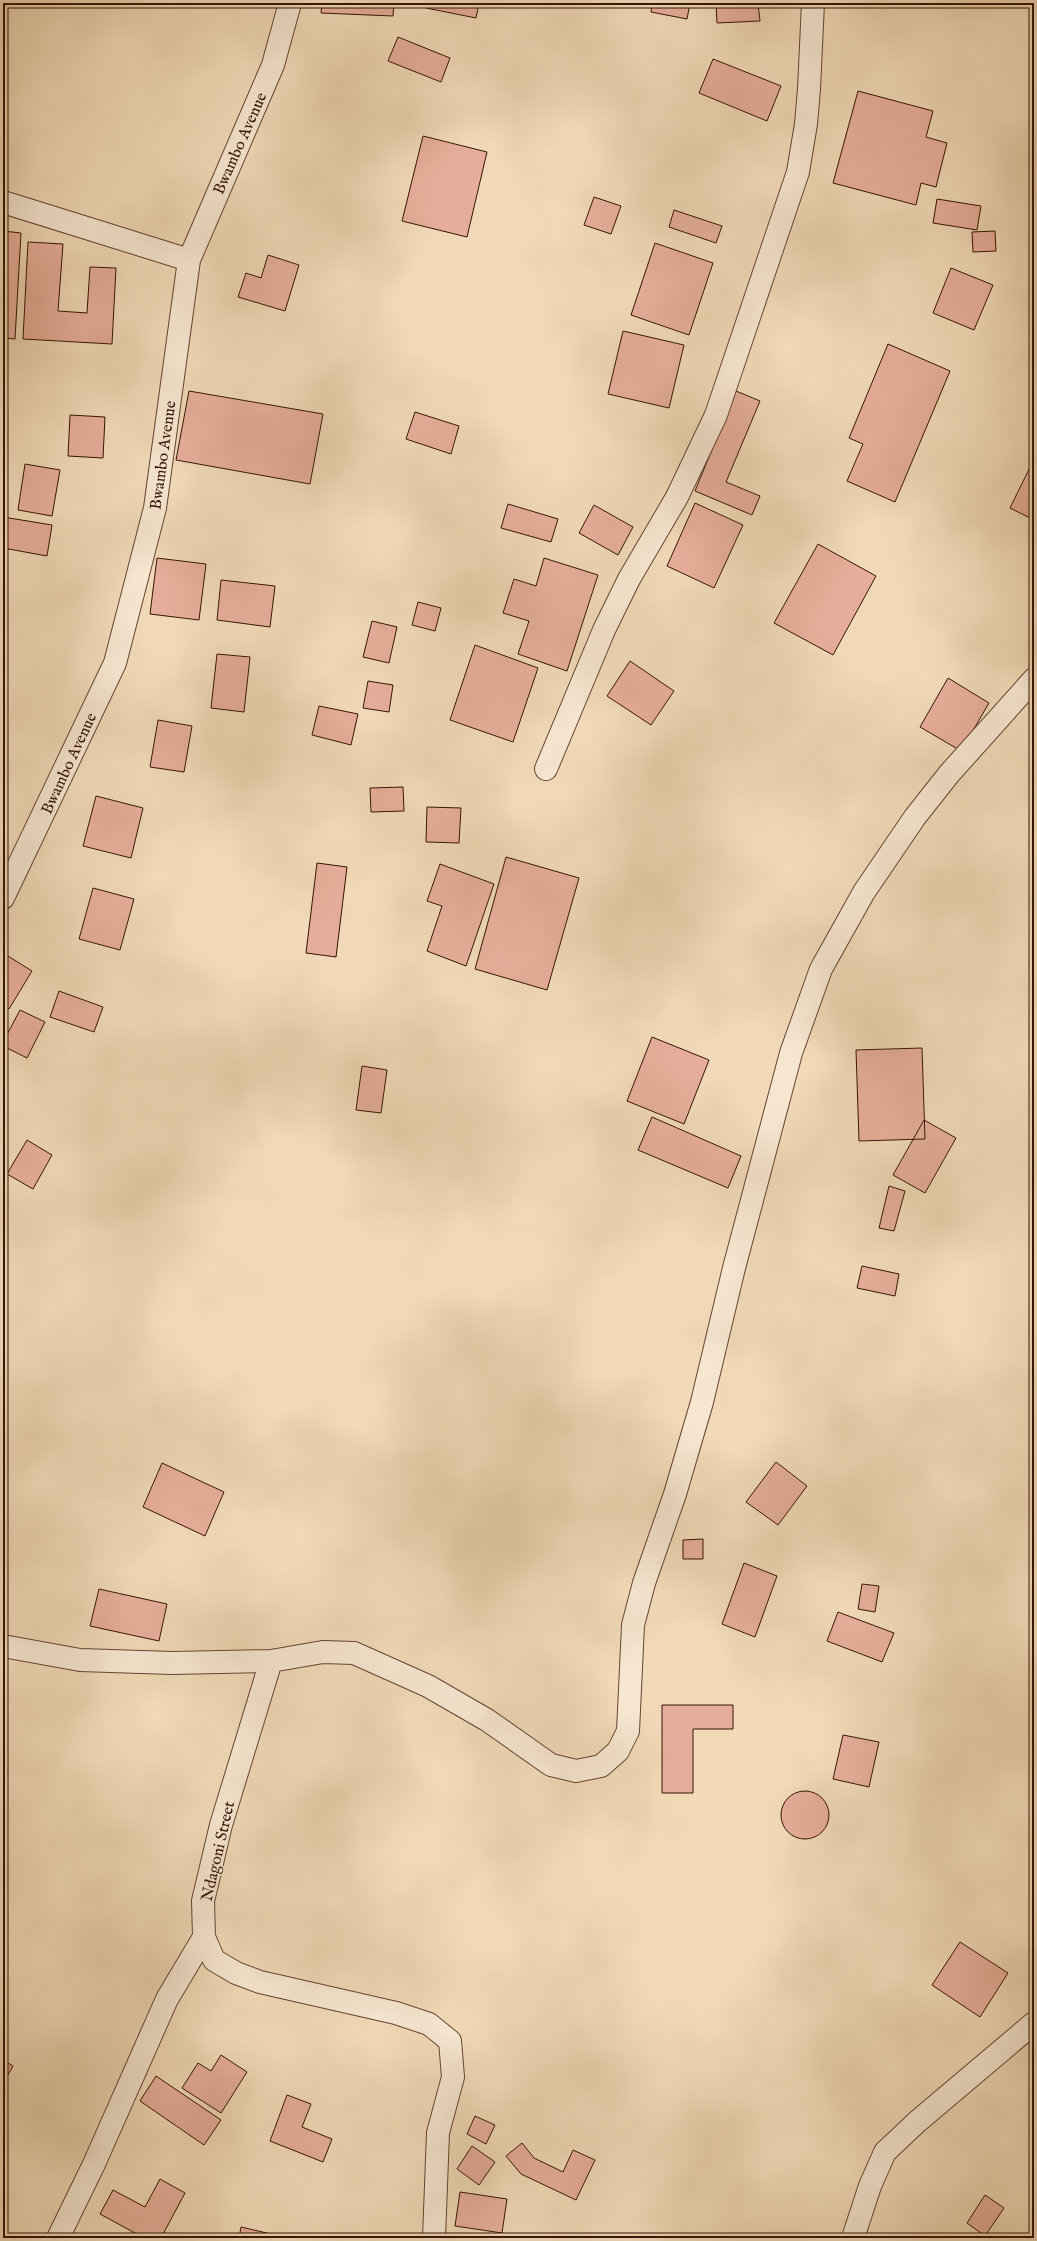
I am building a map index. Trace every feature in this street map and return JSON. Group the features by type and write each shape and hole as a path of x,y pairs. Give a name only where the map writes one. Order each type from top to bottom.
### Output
{"street":[{"name":"Bwambo Avenue","path":"3,898 115,663 155,508 189,260 273,66 290,3"},
{"path":"546,769 604,630 629,579 677,497 716,415 798,172 808,103 813,3"},
{"path":"3,202 189,260"},
{"path":"3,1646 80,1660 172,1663 271,1661 323,1652 354,1653 428,1686 487,1720 551,1765 576,1771 600,1766 618,1751 628,1731 633,1625 702,1402 734,1268 791,1054 821,969 864,892 915,817 949,774 1034,679"},
{"name":"Ndagoni Street","path":"271,1661 221,1825 203,1901 204,1937 214,1960 236,1973 260,1982 396,2013 429,2024 450,2041 453,2077 438,2133 434,2238"},
{"path":"58,2238 94,2164 167,1999 204,1937"},
{"path":"853,2238 870,2186 885,2152 918,2121 1034,2023"}],"building":[{"path":"322,3 394,3 393,16 321,13"},
{"path":"427,3 479,3 476,18 426,8"},
{"path":"652,3 690,3 687,19 651,12"},
{"path":"716,3 758,3 760,21 717,23"},
{"path":"398,37 450,58 441,82 388,61"},
{"path":"713,59 781,86 767,121 699,93"},
{"path":"858,91 933,111 926,137 947,143 936,187 921,183 916,205 833,183"},
{"path":"423,136 487,152 467,237 402,221"},
{"path":"594,197 621,206 611,234 584,225"},
{"path":"937,199 981,206 977,230 933,223"},
{"path":"674,210 722,226 716,243 669,227"},
{"path":"3,231 21,233 15,339 3,338"},
{"path":"995,231 996,251 973,252 972,232"},
{"path":"28,242 63,244 58,311 87,313 90,267 116,268 112,344 23,339"},
{"path":"655,243 713,263 689,335 631,315"},
{"path":"268,255 299,265 285,311 238,297 246,273 261,278"},
{"path":"951,268 993,285 974,330 933,313"},
{"path":"623,331 684,345 669,408 608,394"},
{"path":"888,344 950,371 895,502 847,481 863,444 849,438"},
{"path":"189,391 323,414 310,484 176,460"},
{"path":"736,391 760,401 726,482 760,496 752,515 695,491"},
{"path":"415,412 459,426 451,454 406,439"},
{"path":"70,415 105,417 103,458 68,456"},
{"path":"1034,459 1034,520 1010,508"},
{"path":"25,464 60,470 52,516 18,510"},
{"path":"695,503 743,525 714,588 667,566"},
{"path":"508,504 558,519 551,542 501,528"},
{"path":"594,505 633,527 618,555 579,533"},
{"path":"3,517 52,525 47,556 3,548"},
{"path":"818,544 876,576 833,655 774,623"},
{"path":"157,558 206,564 199,620 150,614"},
{"path":"544,558 598,575 567,671 518,654 529,621 503,613 514,579 536,586"},
{"path":"221,580 275,586 270,627 217,620"},
{"path":"418,602 441,608 435,631 412,625"},
{"path":"372,621 397,627 389,663 363,657"},
{"path":"475,645 538,668 513,742 450,720"},
{"path":"217,654 250,657 244,712 211,708"},
{"path":"630,661 674,691 651,725 607,696"},
{"path":"948,678 989,703 961,751 920,727"},
{"path":"368,681 393,685 389,712 363,708"},
{"path":"319,706 358,714 351,745 312,735"},
{"path":"158,720 192,726 184,772 150,767"},
{"path":"403,787 404,811 371,812 370,788"},
{"path":"96,796 143,808 131,858 83,846"},
{"path":"427,807 461,808 459,843 426,842"},
{"path":"506,857 579,878 547,990 475,969"},
{"path":"317,863 347,867 336,957 306,953"},
{"path":"440,864 494,884 466,966 427,951 442,906 427,901"},
{"path":"93,888 134,899 120,950 79,939"},
{"path":"3,953 32,971 9,1009 3,1005"},
{"path":"59,991 103,1007 94,1032 50,1017"},
{"path":"20,1010 45,1022 27,1058 3,1046 3,1042"},
{"path":"652,1037 709,1060 684,1124 627,1101"},
{"path":"922,1048 925,1139 859,1141 856,1050"},
{"path":"362,1066 387,1070 381,1113 356,1110"},
{"path":"652,1117 741,1156 728,1188 638,1150"},
{"path":"924,1120 956,1138 925,1193 893,1175"},
{"path":"27,1140 52,1155 33,1189 7,1174"},
{"path":"889,1186 905,1191 894,1231 879,1228"},
{"path":"862,1266 899,1274 895,1296 857,1288"},
{"path":"776,1462 807,1486 778,1525 746,1502"},
{"path":"162,1463 224,1492 205,1536 143,1507"},
{"path":"703,1539 703,1559 683,1559 683,1540"},
{"path":"744,1563 777,1576 755,1637 722,1624"},
{"path":"862,1584 879,1586 875,1612 858,1609"},
{"path":"99,1589 167,1604 159,1641 90,1626"},
{"path":"838,1612 894,1633 882,1662 827,1641"},
{"path":"662,1705 733,1705 733,1729 693,1729 693,1793 662,1793"},
{"path":"843,1735 879,1742 869,1787 833,1779"},
{"path":"805,1791 814,1793 822,1798 827,1806 829,1815 827,1824 822,1832 814,1837 805,1839 796,1837 788,1832 783,1824 781,1815 783,1806 788,1798 796,1793"},
{"path":"960,1942 1008,1973 980,2017 932,1985"},
{"path":"221,2055 247,2072 221,2113 182,2088 198,2063 211,2071"},
{"path":"3,2060 13,2066 3,2084"},
{"path":"156,2076 221,2120 204,2145 140,2101"},
{"path":"287,2095 311,2104 302,2127 332,2139 323,2162 270,2141"},
{"path":"475,2116 495,2125 486,2144 467,2134"},
{"path":"522,2143 534,2158 563,2172 573,2150 595,2160 576,2200 521,2174 506,2156"},
{"path":"472,2146 495,2162 479,2185 457,2169"},
{"path":"160,2179 185,2193 161,2238 144,2238 100,2214 113,2190 145,2207"},
{"path":"460,2192 507,2199 502,2233 455,2226"},
{"path":"985,2195 1004,2208 985,2236 967,2223"},
{"path":"241,2227 288,2238 239,2238"}]}
